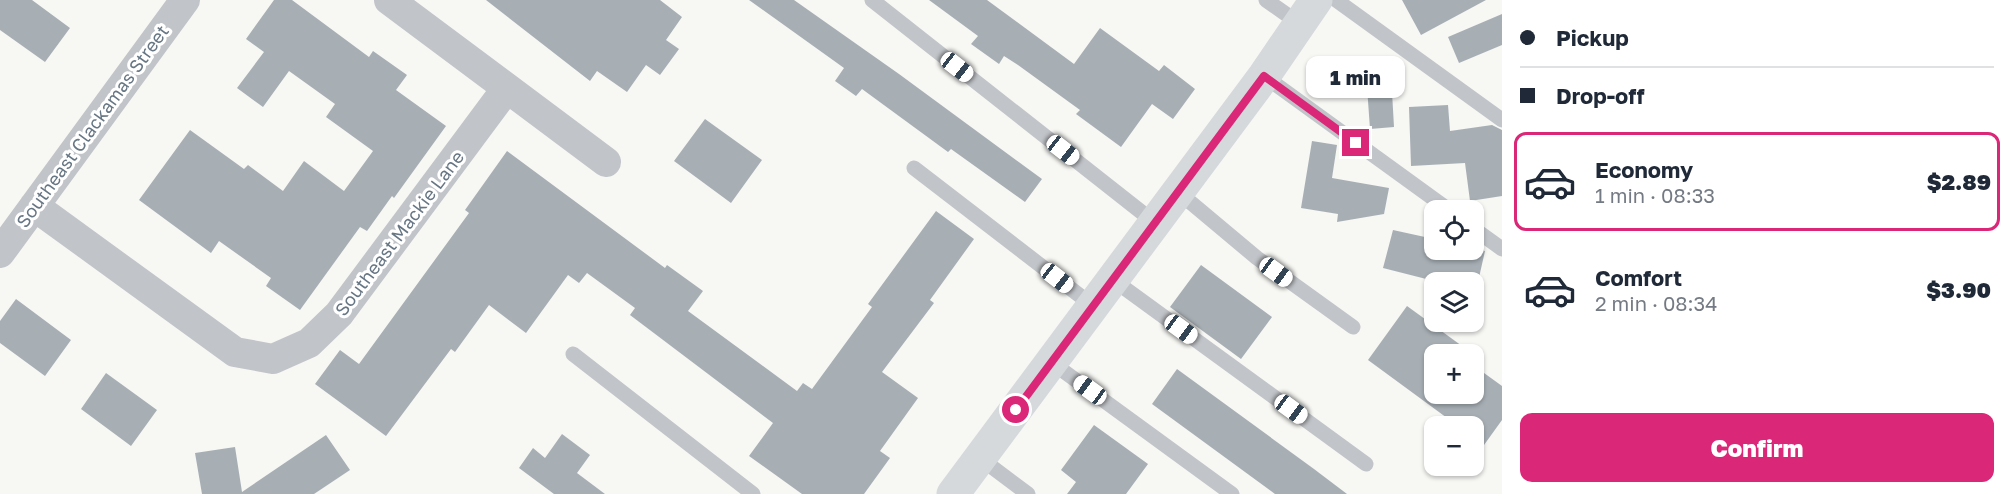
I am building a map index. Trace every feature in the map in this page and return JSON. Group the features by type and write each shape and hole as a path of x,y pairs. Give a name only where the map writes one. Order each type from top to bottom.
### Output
{"main road":[{"path":"953,494 1264,76 1308,12"}],"street":[{"name":"Southeast Clackamas Street","path":"0,253 185,0"},
{"path":"389,0 606,162"},
{"name":"Southeast Mackie Lane","path":"34,206 235,352 273,358 309,343 339,314 507,88"}],"lane":[{"path":"872,0 1154,222"},
{"path":"1266,0 1308,12"},
{"path":"1336,0 1502,120"},
{"path":"1264,76 1435,200"},
{"path":"914,168 1092,305"},
{"path":"1177,191 1257,258 1353,327"},
{"path":"1484,236 1502,249"},
{"path":"1112,279 1366,464"},
{"path":"573,354 753,494"},
{"path":"1051,362 1232,494"},
{"path":"980,458 1028,494"}],"building":[{"path":"0,0 32,0 70,28 45,62 0,30"},
{"path":"274,0 292,0 369,57 373,51 407,75 396,90 446,126 367,231 360,227 300,310 266,286 271,278 219,241 211,253 139,200 190,130 244,169 248,165 283,191 304,161 344,191 373,151 326,117 335,104 289,71 263,107 237,88 264,52 246,39"},
{"path":"486,0 660,0 682,17 666,40 679,49 660,75 646,65 627,92 597,71 590,81"},
{"path":"749,0 794,0 1042,179 1025,202 951,149 948,152 862,89 856,96 835,81 844,68"},
{"path":"929,0 987,0 1074,64 1100,28 1159,71 1164,65 1195,89 1173,119 1152,104 1121,147 1076,114 1080,110 1018,65 1004,56 999,64 971,44 978,36"},
{"path":"1402,0 1486,0 1421,35"},
{"path":"1502,14 1502,45 1459,63 1448,37"},
{"path":"1390,57 1394,127 1370,129 1365,59"},
{"path":"1448,105 1450,131 1492,125 1502,130 1502,196 1470,200 1465,163 1411,166 1409,107"},
{"path":"705,119 762,160 731,203 674,161"},
{"path":"1312,141 1337,145 1332,178 1389,188 1384,214 1337,222 1338,214 1301,208"},
{"path":"507,151 665,268 667,265 703,291 688,311 797,391 803,383 812,389 872,307 868,304 936,211 974,239 930,300 934,303 882,372 918,398 880,451 890,458 864,494 802,494 749,456 773,423 630,315 635,308 587,273 579,283 568,275 526,333 489,305 455,352 451,349 386,436 315,384 340,350 359,364 469,213 465,210"},
{"path":"1393,230 1424,237 1424,260 1483,260 1480,272 1424,272 1424,278 1383,268"},
{"path":"1201,265 1272,317 1241,359 1170,307"},
{"path":"16,299 71,340 45,376 0,343 0,321"},
{"path":"1407,306 1424,318 1424,332 1443,332 1459,344 1424,344 1424,401 1368,360"},
{"path":"1177,369 1347,494 1275,494 1152,404"},
{"path":"106,373 157,410 131,446 81,409"},
{"path":"1484,373 1502,386 1502,420 1484,445 1484,416 1444,416 1428,404 1484,404"},
{"path":"1094,425 1148,464 1126,494 1067,494 1076,482 1061,470"},
{"path":"562,434 590,455 577,473 605,494 554,494 519,468 533,448 545,458"},
{"path":"326,435 350,470 314,494 202,494 195,453 235,447 242,492"}],"route":[{"path":"1016,410 1264,76 1356,143"}]}
